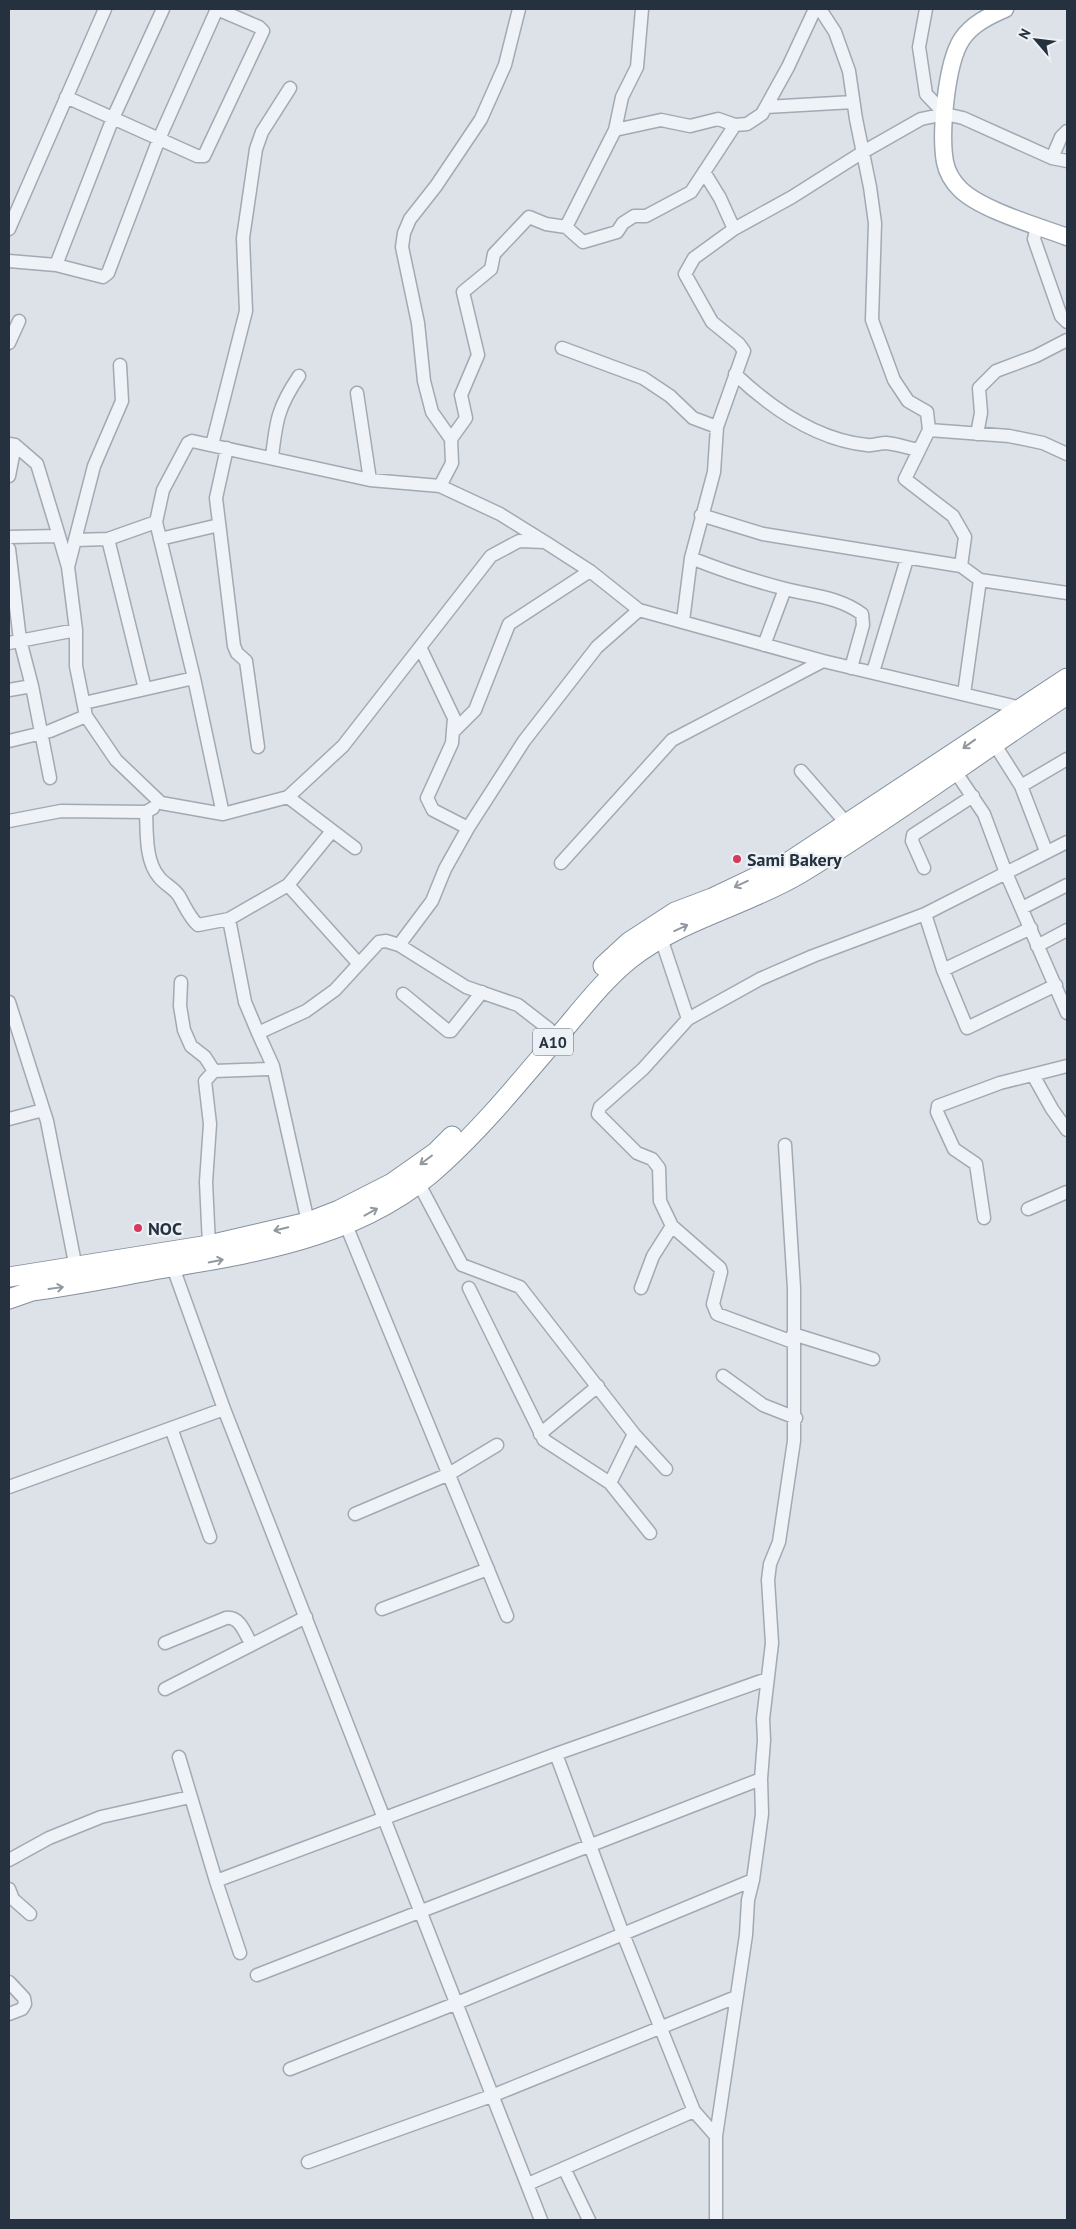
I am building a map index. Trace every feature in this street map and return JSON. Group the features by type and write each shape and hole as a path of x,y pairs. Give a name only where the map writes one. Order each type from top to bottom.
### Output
{"highway":[{"name":"A10","path":"9,1299 170,1258 209,1245 308,1222 367,1197 416,1168 483,1115 600,988 630,959 661,938 798,875 955,771 1021,708 1067,678"},
{"name":"A10","path":"9,1277 170,1258 210,1262 298,1242 346,1225 419,1184 442,1165 549,1029 599,970 629,942 675,912 712,898 790,861 990,737 1067,695"}],"main road":[{"path":"1005,9 980,21 969,31 958,46 950,74 945,114 943,141 945,164 959,188 968,196 984,205 1067,237"}],"street":[{"path":"9,229 105,9"},
{"path":"56,265 113,118 163,9"},
{"path":"9,261 56,265 103,277 108,274 159,139 217,9 259,27 263,31 204,156 197,156 159,139 113,118 66,97"},
{"path":"440,486 452,463 451,439 432,412 424,380 418,323 402,247 404,233 410,219 436,186 481,119 505,65 519,9"},
{"path":"566,227 615,130 622,97 637,67 642,9"},
{"path":"615,130 661,120 690,126 718,119 735,125 747,124 762,114 814,9"},
{"path":"820,9 835,32 846,63 875,223 872,320 894,380 908,401 927,412 929,430 905,479 953,516 965,537 961,566"},
{"path":"926,9 919,46 926,94 945,114"},
{"path":"212,444 246,312 243,238 256,149 262,132 290,88"},
{"path":"766,107 853,102"},
{"path":"683,621 691,558 714,472 717,427 744,351 739,344 712,322 685,274 694,258 734,229 792,197 863,152 921,119 945,114 964,118 1052,158 1067,161"},
{"path":"451,439 466,418 461,394 478,355 463,292 491,270 494,254 530,217 546,224 566,227 583,242 617,232 624,223 634,216 646,216 692,192 735,125"},
{"path":"1052,158 1061,137 1067,131"},
{"path":"704,172 720,198 734,229"},
{"path":"1037,226 1034,239 1061,316 1067,322"},
{"path":"9,342 19,321"},
{"path":"977,434 982,413 979,388 996,371 1036,356 1067,340"},
{"path":"562,348 643,378 670,396 693,418 717,427"},
{"path":"68,567 94,466 122,401 120,365"},
{"path":"735,374 759,397 784,415 831,437 868,446 884,443 919,450"},
{"path":"272,457 280,409 286,395 299,376"},
{"path":"357,393 370,480"},
{"path":"929,430 1009,436 1043,443 1067,454"},
{"path":"223,814 194,678 156,522 163,490 188,443 192,441 370,480 440,486 500,514 545,542 590,571 639,610 823,661 1021,708"},
{"path":"12,444 37,464 68,567 76,630 76,666 86,716 116,760 161,803 223,814 288,797 343,746 491,556 519,541 545,542"},
{"path":"9,476 12,444"},
{"path":"227,448 216,498 234,646 237,653 246,661 258,747"},
{"path":"701,515 763,534 907,559 961,566 980,580 1067,593"},
{"path":"75,540 108,539 156,522"},
{"path":"160,538 219,525"},
{"path":"9,537 59,536"},
{"path":"108,539 145,689"},
{"path":"9,549 14,642 32,686 50,778"},
{"path":"691,558 732,574 785,589 820,595 851,605 862,614 863,625 851,668"},
{"path":"873,672 907,559"},
{"path":"453,732 475,710 509,624 590,571"},
{"path":"964,694 980,580"},
{"path":"764,645 785,589"},
{"path":"398,945 432,901 445,869 468,828 524,741 597,646 639,610"},
{"path":"14,642 76,630"},
{"path":"420,647 454,718 452,743 427,798 433,810 468,828"},
{"path":"561,863 672,740 823,661"},
{"path":"84,703 194,678"},
{"path":"9,690 32,686"},
{"path":"9,741 41,734 86,716"},
{"path":"990,737 1021,786 1046,851"},
{"path":"1021,786 1067,759"},
{"path":"801,771 848,824"},
{"path":"955,771 984,814 1006,873 1031,928 1037,946 1066,1005"},
{"path":"924,868 912,842 913,835 973,796"},
{"path":"288,797 355,848"},
{"path":"9,821 61,811 146,812 161,803"},
{"path":"146,812 148,845 153,869 158,877 178,894 192,920 198,925 229,919 288,885 332,830"},
{"path":"874,1359 793,1338 717,1314 714,1304 722,1272 720,1268 672,1226 660,1201 659,1168 652,1159 637,1153 598,1114 600,1107 643,1068 688,1019 760,979 813,956 925,914 1067,842"},
{"path":"288,885 358,964"},
{"path":"1022,908 1067,885"},
{"path":"925,914 943,970 967,1028 1056,985"},
{"path":"229,919 245,1002 273,1066 308,1222"},
{"path":"943,970 1031,928"},
{"path":"1037,946 1067,930"},
{"path":"661,938 688,1019"},
{"path":"258,1034 306,1011 335,990 379,942 386,941 398,945 450,979 518,1004 549,1029"},
{"path":"181,982 180,1006 184,1030 191,1046 205,1057 214,1071"},
{"path":"403,994 448,1031 451,1031 482,992"},
{"path":"9,1002 52,1144 76,1268"},
{"path":"209,1245 206,1182 210,1124 205,1081 214,1071 268,1069 273,1066"},
{"path":"984,1218 976,1164 954,1149 937,1112 938,1106 1000,1083 1067,1066"},
{"path":"1033,1074 1052,1109 1067,1130"},
{"path":"9,1119 43,1110"},
{"path":"716,2220 716,2136 746,1935 748,1900 754,1880 762,1814 761,1778 767,1678 772,1643 768,1580 770,1564 779,1542 796,1418 793,1338 794,1288 785,1145"},
{"path":"419,1184 462,1265 520,1287 634,1434 666,1469"},
{"path":"1028,1209 1067,1192"},
{"path":"346,1225 507,1616"},
{"path":"641,1288 653,1256 672,1226"},
{"path":"170,1258 224,1409 494,2095 541,2220"},
{"path":"469,1288 540,1434 549,1445 610,1482 650,1533"},
{"path":"723,1376 763,1405 796,1418"},
{"path":"540,1434 598,1386"},
{"path":"9,1487 224,1409"},
{"path":"171,1428 210,1537"},
{"path":"610,1482 634,1434"},
{"path":"355,1514 449,1474 496,1445"},
{"path":"382,1609 488,1569"},
{"path":"165,1688 306,1616"},
{"path":"165,1643 232,1617 237,1620 251,1644"},
{"path":"216,1881 556,1754 767,1678"},
{"path":"556,1754 623,1934 694,2112 716,2136"},
{"path":"179,1757 216,1881 240,1952"},
{"path":"257,1975 761,1778"},
{"path":"9,1860 50,1838 101,1817 190,1797"},
{"path":"290,2069 457,2003 754,1880"},
{"path":"9,1890 13,1899 30,1914"},
{"path":"9,1982 24,1998 25,2004 22,2009 9,2014"},
{"path":"308,2162 494,2095 736,1998"},
{"path":"528,2184 694,2112"},
{"path":"564,2168 588,2220"}],"place":[{"name":"Sami Bakery","path":"737,859"},
{"name":"NOC","path":"138,1228"}]}
